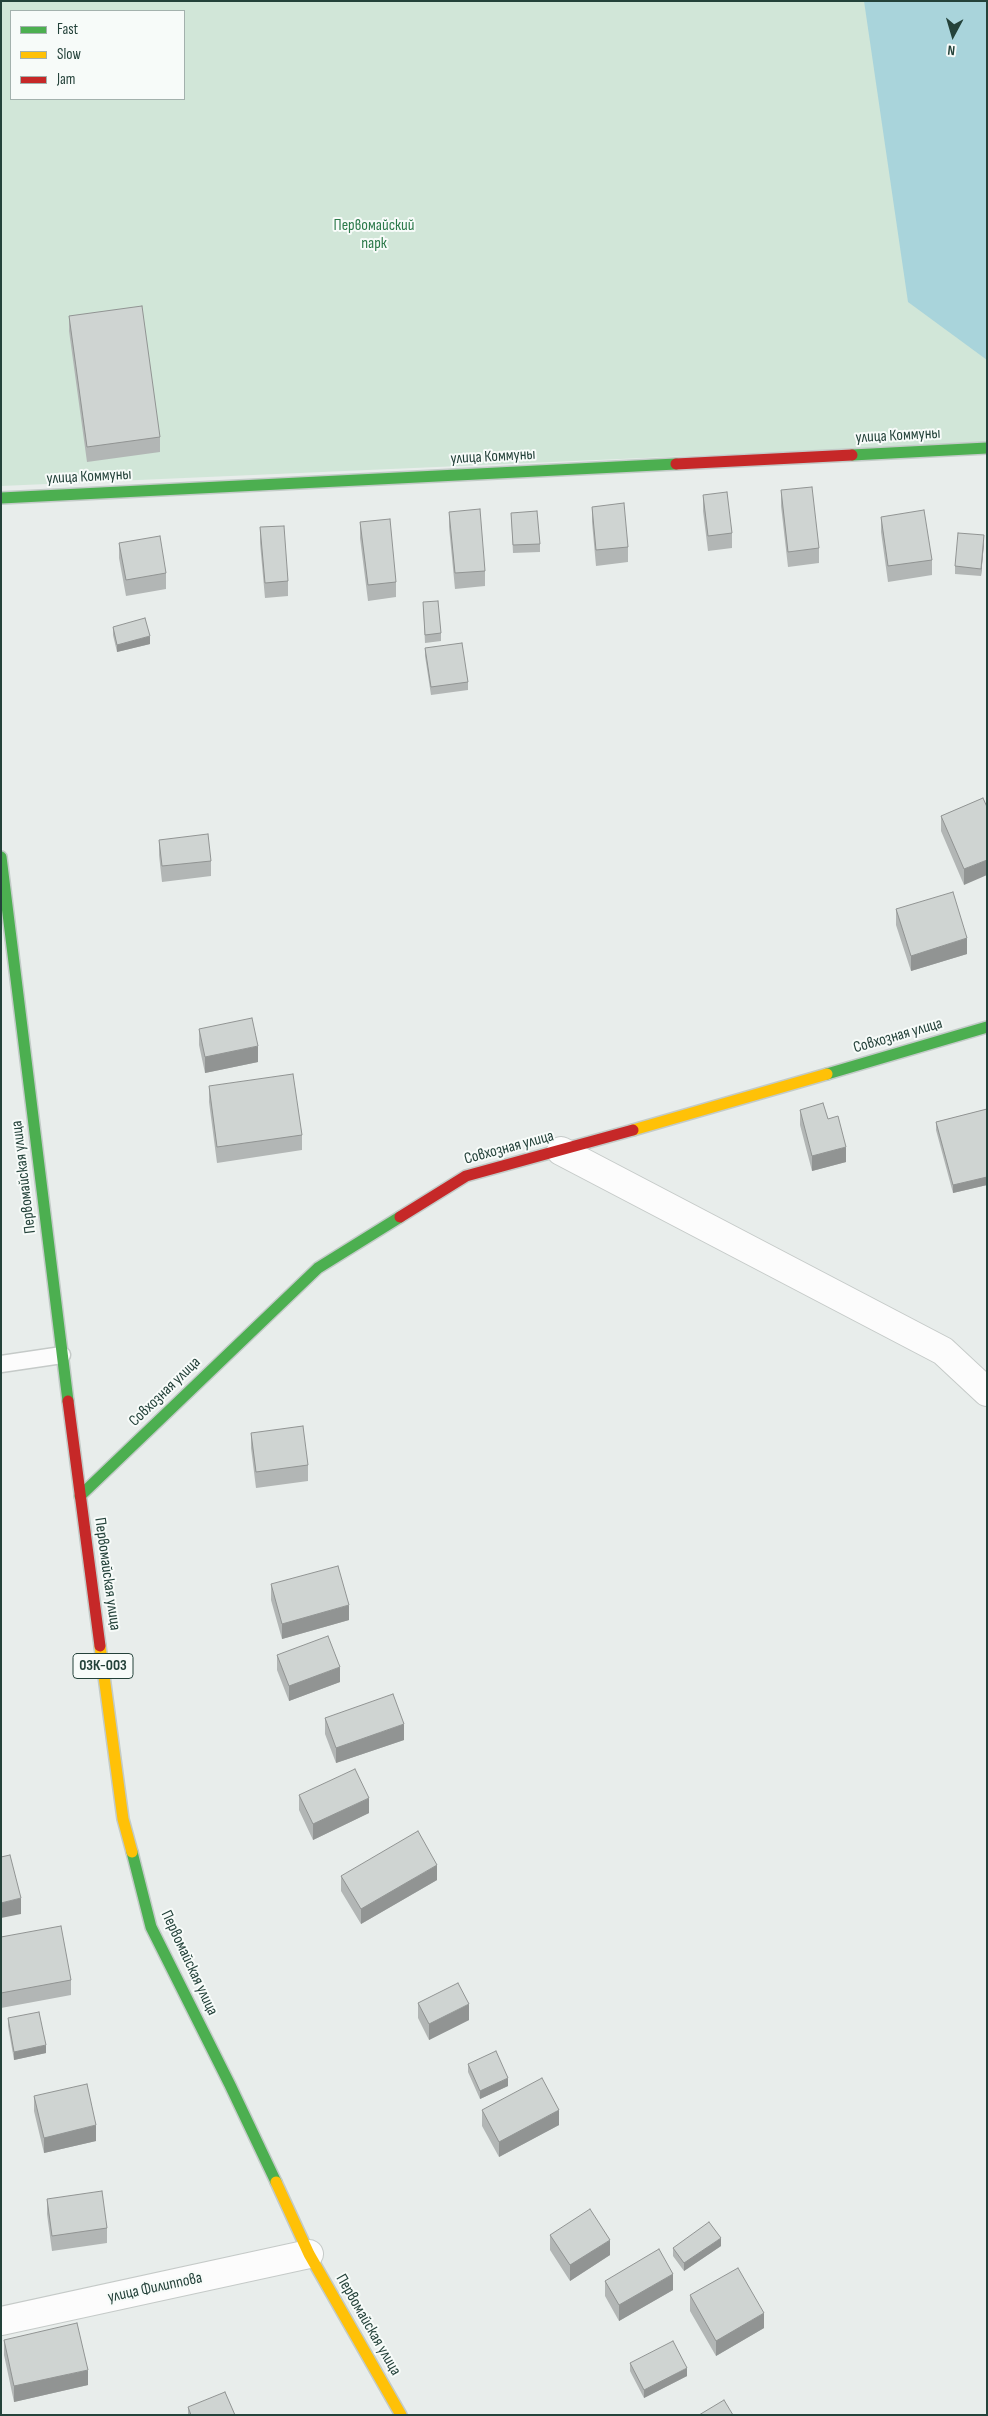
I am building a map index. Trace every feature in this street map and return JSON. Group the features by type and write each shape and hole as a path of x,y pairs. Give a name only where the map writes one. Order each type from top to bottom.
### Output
{"street":[{"name":"улица Коммуны","path":"1,498 987,448"},
{"name":"Первомайская улица","path":"1,858 9,982 62,1355 123,1818 151,1927 230,2085 309,2254 401,2415"},
{"name":"Совхозная улица","path":"80,1496 318,1268 466,1176 561,1151 987,1027"},
{"path":"561,1151 943,1351 987,1392"},
{"name":"улица Филиппова","path":"1,2321 309,2254"}],"lane":[{"path":"1,1364 62,1355"}],"green space":[{"name":"Первомайский парк","path":"1,1 987,1 987,443 1,486"}],"water":[{"path":"864,1 987,1 987,360 908,302"}],"building":[{"path":"142,306 160,437 87,447 69,316"},
{"path":"812,487 819,548 788,552 781,490"},
{"path":"727,492 732,533 708,536 703,495"},
{"path":"624,503 628,547 596,550 592,507"},
{"path":"480,509 485,571 455,573 449,512"},
{"path":"924,510 932,560 888,566 881,517"},
{"path":"537,511 540,544 513,545 511,513"},
{"path":"390,519 396,582 368,585 360,522"},
{"path":"284,526 288,581 265,583 260,527"},
{"path":"958,533 984,535 981,569 955,566"},
{"path":"160,536 166,573 126,580 119,543"},
{"path":"438,601 441,633 425,635 423,602"},
{"path":"145,618 150,636 117,645 113,627"},
{"path":"462,643 468,682 431,687 425,648"},
{"path":"983,798 987,807 987,860 964,869 941,816"},
{"path":"208,834 211,861 162,866 159,840"},
{"path":"953,892 967,938 911,956 896,909"},
{"path":"252,1018 258,1046 205,1057 199,1029"},
{"path":"293,1074 302,1135 217,1147 209,1086"},
{"path":"823,1103 828,1119 838,1116 846,1147 812,1156 800,1110"},
{"path":"987,1109 987,1177 953,1185 936,1122"},
{"path":"303,1426 308,1465 256,1472 251,1433"},
{"path":"338,1566 349,1605 282,1624 271,1584"},
{"path":"328,1636 340,1667 289,1686 277,1655"},
{"path":"393,1694 404,1724 336,1748 325,1718"},
{"path":"355,1769 369,1798 313,1824 299,1795"},
{"path":"418,1831 437,1865 361,1909 341,1876"},
{"path":"10,1855 21,1898 1,1903 1,1857"},
{"path":"61,1926 71,1980 1,1993 1,1937"},
{"path":"458,1983 469,2004 429,2024 418,2003"},
{"path":"39,2012 46,2045 14,2052 8,2018"},
{"path":"496,2051 508,2078 480,2091 468,2064"},
{"path":"542,2078 559,2110 499,2142 482,2110"},
{"path":"87,2084 96,2125 44,2138 34,2096"},
{"path":"102,2191 107,2228 52,2236 47,2199"},
{"path":"590,2209 610,2240 570,2265 550,2235"},
{"path":"709,2222 721,2238 684,2263 673,2248"},
{"path":"659,2249 673,2274 619,2305 605,2281"},
{"path":"738,2268 764,2313 716,2341 690,2295"},
{"path":"77,2323 88,2370 14,2386 4,2340"},
{"path":"673,2341 687,2368 644,2390 630,2363"},
{"path":"225,2392 235,2415 191,2415 188,2407"},
{"path":"724,2400 733,2415 699,2415"}],"traffic: fast":[{"path":"852,455 987,448"},
{"path":"1,498 676,464"},
{"path":"1,857 68,1401"},
{"path":"827,1074 987,1027"},
{"path":"80,1496 318,1268 400,1217"},
{"path":"132,1852 151,1927 276,2182"}],"traffic: slow":[{"path":"633,1130 827,1074"},
{"path":"100,1646 123,1819 132,1852"},
{"path":"276,2182 309,2254 401,2415"}],"traffic: jam":[{"path":"676,464 852,455"},
{"path":"400,1217 466,1176 633,1130"},
{"path":"68,1401 100,1646"}]}
